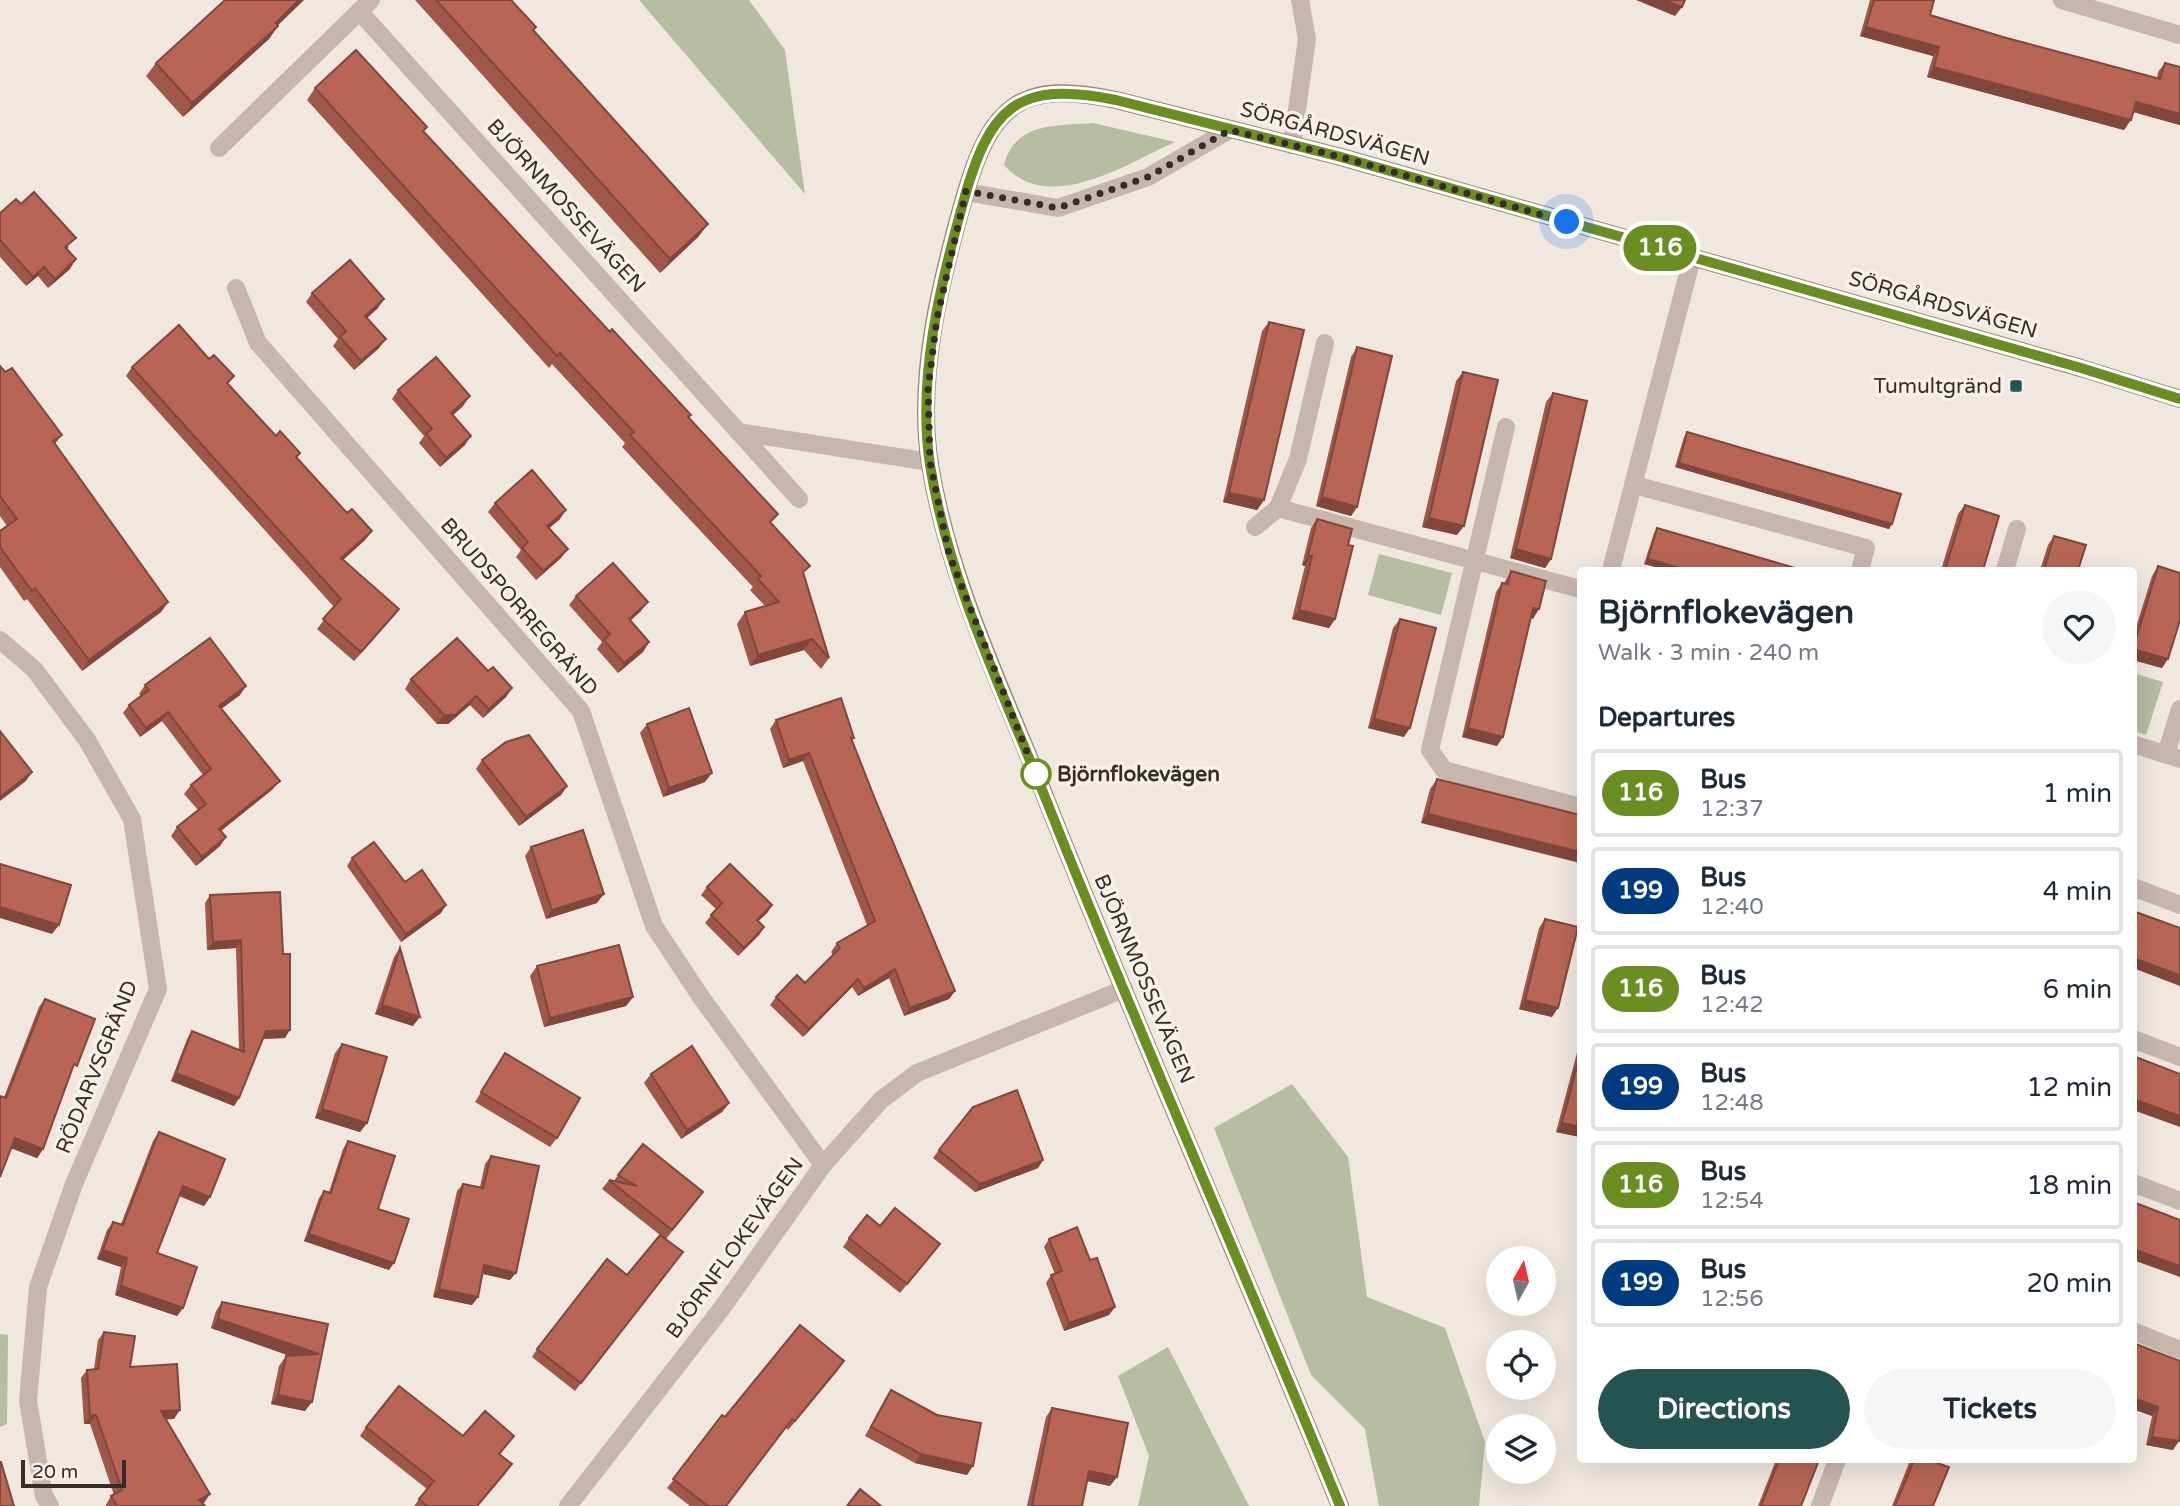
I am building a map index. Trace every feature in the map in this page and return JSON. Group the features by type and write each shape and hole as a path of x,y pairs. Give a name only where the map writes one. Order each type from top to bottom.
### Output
{"street":[{"path":"1292,145 1307,39 1300,0"},
{"path":"2062,0 2180,35"},
{"name":"BJÖRNMOSSEVÄGEN","path":"219,148 365,6 799,499"},
{"name":"SÖRGÅRDSVÄGEN","path":"981,144 994,123 1039,94 1062,92 1096,96 1292,145 2081,368 2180,399"},
{"path":"966,191 1058,208 1148,177 1230,130"},
{"name":"BJÖRNMOSSEVÄGEN","path":"981,144 966,191 937,318 928,389 930,462 949,554 1124,989 1340,1506"},
{"path":"1612,567 1692,258"},
{"name":"BRUDSPORREGRÄND","path":"236,288 258,343 581,711 654,926 701,997 823,1165"},
{"path":"1255,527 1278,508 1298,459 1325,343"},
{"path":"1506,427 1430,750 1444,770 1577,806"},
{"path":"738,432 930,462"},
{"path":"1635,485 1866,548 1861,567"},
{"path":"1278,508 1577,588"},
{"path":"2006,567 2017,529"},
{"name":"RÖDARVSGRÄND","path":"0,640 34,669 87,740 132,819 158,989 74,1184 38,1287 27,1401 44,1496 50,1506"},
{"path":"2137,745 2173,756 2180,709"},
{"path":"2137,889 2180,905"},
{"name":"BJÖRNFLOKEVÄGEN","path":"568,1506 722,1308 823,1165 881,1100 917,1073 1124,989"},
{"path":"2137,1041 2180,1057"},
{"path":"2137,1185 2180,1201"},
{"path":"2137,1333 2180,1350"},
{"path":"1819,1506 1836,1463"}],"green space":[{"path":"639,0 749,0 785,50 805,194"},
{"path":"1093,123 1175,142 1112,172 1065,186 1043,186 1022,180 1004,165 1009,151 1027,134 1051,126"},
{"path":"1379,554 1452,573 1441,615 1368,595"},
{"path":"2137,674 2163,682 2146,735 2137,732"},
{"path":"1292,1084 1348,1157 1367,1297 1445,1328 1485,1442 1479,1506 1379,1506 1365,1429 1311,1375 1214,1128"},
{"path":"0,1334 8,1335 7,1424 0,1427"},
{"path":"1168,1347 1249,1506 1138,1506 1149,1456 1118,1376"}],"building":[{"path":"225,0 299,0 276,23 278,26 192,103 156,63"},
{"path":"436,0 511,0 536,27 533,30 708,224 670,259"},
{"path":"1664,0 1685,0 1682,7"},
{"path":"1874,0 1934,0 1930,15 2160,79 2165,63 2180,67 2180,114 2136,102 2131,120 1934,67 1939,47 1866,27"},
{"path":"356,50 427,127 423,131 610,332 612,329 691,415 688,417 778,514 770,522 810,566 803,572 829,658 812,639 758,655 745,612 779,602 758,579 761,576 630,435 634,432 560,353 557,356 315,88"},
{"path":"34,192 76,238 65,247 76,259 55,279 44,267 33,277 0,240 0,213 16,199 21,204"},
{"path":"350,260 384,299 365,316 386,339 361,361 340,337 346,331 312,293"},
{"path":"1269,322 1304,330 1264,500 1229,493"},
{"path":"179,325 209,359 214,355 234,376 227,383 276,436 280,431 300,453 296,457 347,513 352,509 372,531 341,558 399,609 361,652 323,619 341,599 132,367"},
{"path":"1357,347 1392,356 1357,507 1322,497"},
{"path":"436,357 470,396 451,413 471,436 446,458 426,434 432,429 398,390"},
{"path":"0,366 5,372 12,368 62,435 53,441 168,602 89,660 35,588 32,591 0,547 0,531 17,519 0,496"},
{"path":"1463,372 1498,380 1464,526 1429,518"},
{"path":"1553,393 1587,401 1551,559 1516,549"},
{"path":"1687,432 1901,494 1892,524 1679,463"},
{"path":"532,470 566,510 547,526 568,549 543,571 522,548 528,542 495,503"},
{"path":"1965,505 1999,516 1984,567 1946,567"},
{"path":"1317,519 1352,529 1348,545 1353,546 1335,619 1299,610 1312,556 1308,556"},
{"path":"1657,528 1792,567 1676,567 1648,559"},
{"path":"2054,536 2086,545 2079,567 2045,567"},
{"path":"613,563 648,602 629,619 649,642 624,663 604,640 610,634 576,596"},
{"path":"2158,566 2180,573 2180,620 2168,659 2137,650 2137,636"},
{"path":"1511,571 1546,581 1539,609 1533,608 1503,737 1468,728 1502,583 1508,584"},
{"path":"1400,619 1436,628 1410,728 1374,719"},
{"path":"210,638 246,686 219,706 280,781 219,829 226,837 202,857 177,827 206,804 191,785 211,769 168,712 146,728 129,705 149,690 145,685"},
{"path":"457,638 488,671 493,667 512,688 489,709 476,696 455,715 444,715 411,679"},
{"path":"841,698 854,738 851,738 955,991 910,1008 895,969 864,988 858,979 809,1029 776,997 797,975 805,983 840,948 837,943 875,921 809,753 789,760 776,720"},
{"path":"689,708 712,773 669,788 647,724"},
{"path":"0,731 32,772 0,797"},
{"path":"529,735 567,786 526,817 482,760 506,742"},
{"path":"1437,779 1577,814 1577,851 1428,814"},
{"path":"583,830 604,894 552,910 531,847"},
{"path":"374,842 405,882 422,870 446,905 406,934 352,858"},
{"path":"0,864 71,885 59,925 0,907"},
{"path":"730,864 772,905 757,920 764,927 744,948 711,915 722,903 707,887"},
{"path":"280,892 283,954 290,954 290,1030 266,1031 239,1098 176,1073 192,1031 244,1052 241,940 213,942 210,895"},
{"path":"2137,912 2180,928 2180,975 2137,959"},
{"path":"1545,919 1577,927 1558,1008 1525,1000"},
{"path":"619,945 633,997 550,1018 537,966"},
{"path":"400,948 420,1017 382,1005"},
{"path":"45,999 95,1019 77,1066 74,1064 43,1149 15,1138 0,1177 0,1096 6,1098"},
{"path":"342,1044 387,1057 367,1123 322,1109"},
{"path":"692,1046 729,1103 687,1130 651,1074"},
{"path":"505,1053 580,1098 557,1138 481,1092"},
{"path":"2137,1058 2180,1074 2180,1116 2137,1100"},
{"path":"1577,1066 1577,1126 1562,1123"},
{"path":"1017,1090 1043,1160 980,1184 939,1150 973,1107"},
{"path":"159,1132 225,1159 210,1197 183,1186 157,1253 197,1267 183,1308 121,1286 127,1258 103,1250 113,1222 123,1225"},
{"path":"348,1141 395,1156 378,1209 409,1219 394,1263 309,1234 324,1191 331,1193"},
{"path":"643,1144 703,1192 672,1230 609,1180 637,1186 618,1175"},
{"path":"491,1156 539,1166 516,1273 484,1265 478,1297 439,1289 463,1184 483,1188"},
{"path":"2137,1204 2180,1220 2180,1266 2137,1250"},
{"path":"895,1208 940,1244 907,1284 849,1238 867,1215 880,1226"},
{"path":"1077,1227 1090,1260 1097,1258 1115,1307 1069,1323 1051,1275 1062,1271 1049,1239"},
{"path":"660,1235 683,1252 581,1383 537,1349 607,1259 627,1275"},
{"path":"222,1302 328,1324 312,1402 278,1395 286,1356 319,1354 218,1319"},
{"path":"800,1325 844,1361 795,1421 792,1419 726,1506 708,1506 673,1479 722,1415 725,1417"},
{"path":"104,1332 135,1336 130,1367 177,1364 180,1410 161,1411 210,1494 199,1500 205,1506 117,1506 111,1496 122,1490 96,1415 90,1416 87,1370 98,1369"},
{"path":"2137,1345 2180,1361 2179,1441 2152,1437 2158,1407 2137,1399"},
{"path":"399,1386 463,1436 485,1411 514,1436 499,1454 512,1464 477,1506 427,1506 419,1499 434,1481 366,1427"},
{"path":"891,1390 937,1415 981,1423 973,1466 921,1454 871,1427"},
{"path":"1052,1408 1128,1423 1117,1477 1089,1471 1082,1506 1032,1506"},
{"path":"1,1462 14,1506 0,1506"},
{"path":"1778,1463 1818,1463 1801,1506 1761,1506"},
{"path":"1913,1463 1938,1463 1949,1467 1933,1506 1895,1506"},
{"path":"860,1489 881,1506 847,1506"}],"bus line":[{"name":"116","path":"1340,1506 1088,906 949,554 930,462 928,389 937,318 952,242 981,144 994,123 1039,94 1062,92 1116,100 1341,157 2081,368 2180,399"}],"place":[{"name":"Tumultgränd","path":"2016,386"},
{"name":"Björnflokevägen","path":"1036,774"}],"route":[{"path":"1036,774 1038,780 949,554 930,462 928,389 937,318 952,242 966,191 1058,208 1148,177 1230,130 1341,157 1567,222"}]}
